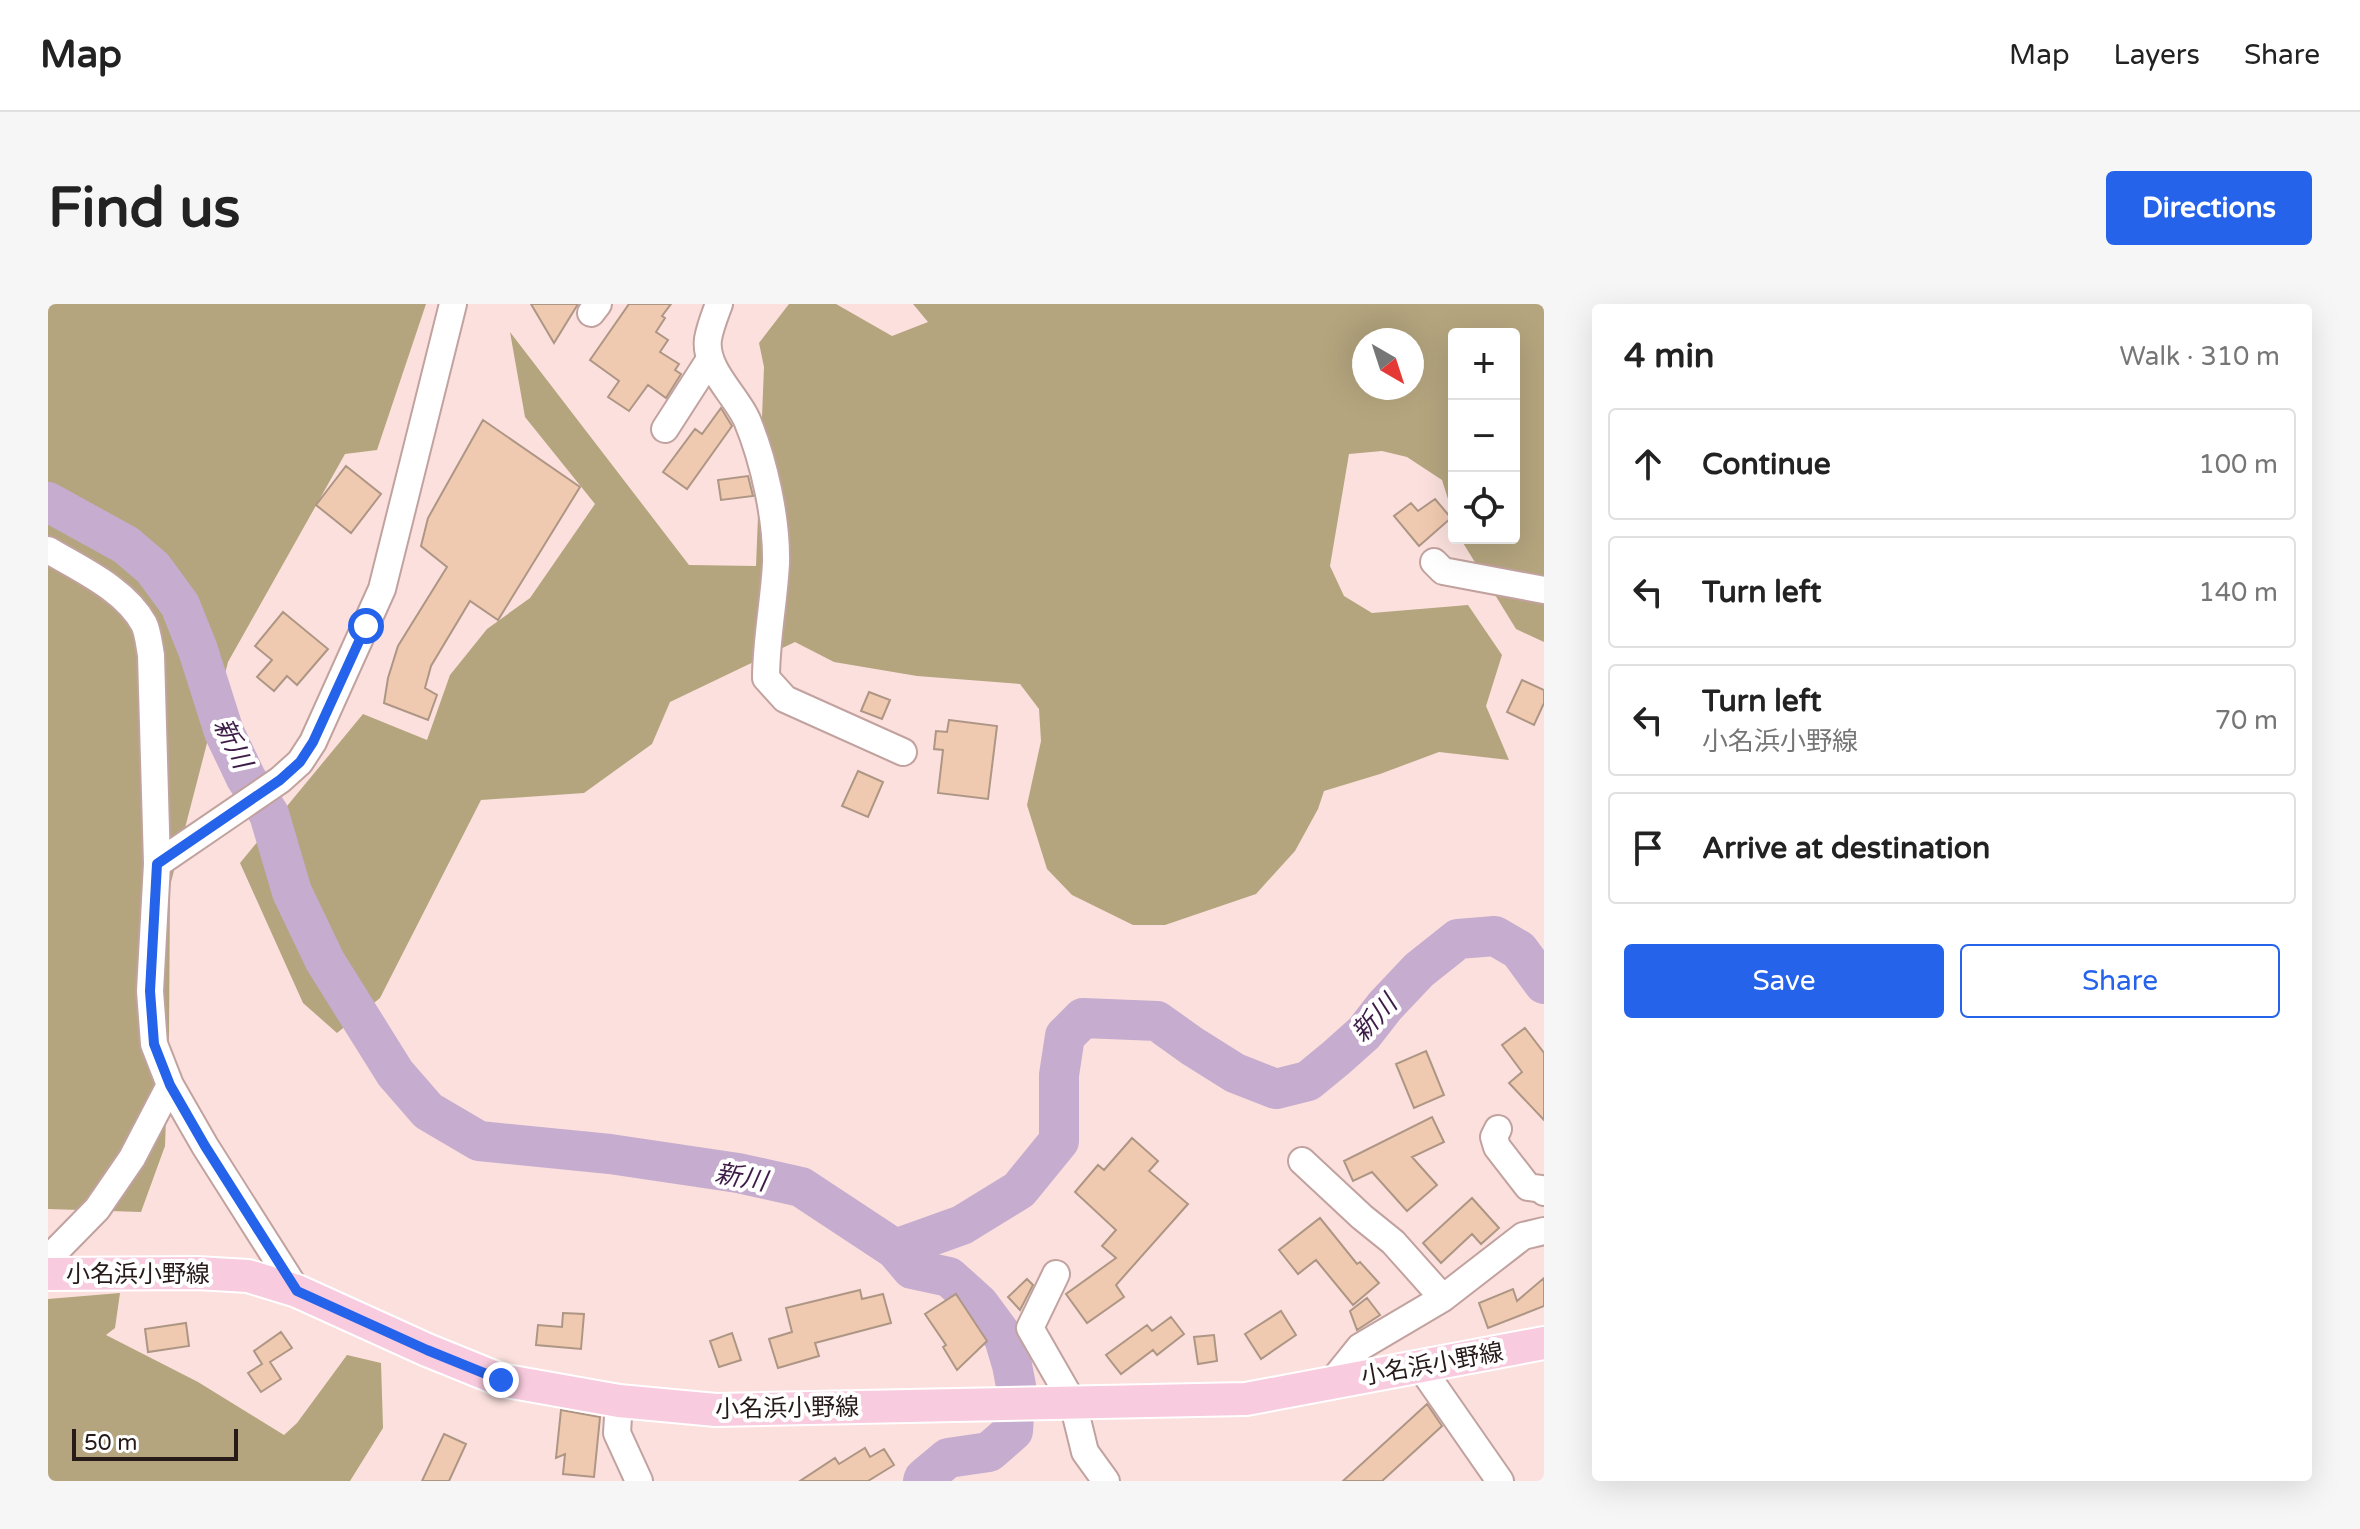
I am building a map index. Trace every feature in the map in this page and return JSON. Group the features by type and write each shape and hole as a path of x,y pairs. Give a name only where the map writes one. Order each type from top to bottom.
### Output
{"main road":[{"name":"小名浜小野線","path":"48,1274 197,1273 248,1276 297,1291 501,1380 619,1401 716,1410 1246,1399 1544,1343"}],"street":[{"path":"157,864 268,788 300,762 313,742 382,589 453,304"},
{"path":"719,304 708,340 710,359 746,419 773,516 776,560 766,678 785,699 903,752"},
{"path":"665,429 710,359"},
{"path":"48,550 106,585 132,607 145,626 151,655 157,864 150,991 154,1044 170,1085 205,1146 297,1291"},
{"path":"1434,562 1443,571 1544,590"},
{"path":"48,1259 97,1209 132,1158 170,1085"},
{"path":"1498,1129 1494,1137 1497,1147 1528,1187 1544,1192"},
{"path":"1302,1161 1393,1242 1443,1298"},
{"path":"1331,1383 1360,1347 1443,1298 1523,1236 1544,1231"},
{"path":"1056,1274 1030,1328 1073,1403 1085,1452 1106,1481"},
{"path":"1420,1366 1500,1481"},
{"path":"619,1401 617,1433 639,1481"}],"shaded area":[{"path":"48,304 426,304 377,450 345,454 228,662 170,886 165,1146 141,1212 48,1209"},
{"path":"789,304 836,304 892,336 928,322 913,304 1544,304 1544,642 1516,629 1464,544 1520,544 1520,328 1448,328 1448,499 1442,480 1407,457 1382,451 1349,454 1330,566 1344,596 1372,613 1468,605 1502,655 1486,706 1509,760 1439,752 1324,791 1318,809 1295,851 1256,894 1165,925 1133,925 1072,895 1047,869 1027,805 1041,741 1039,709 1020,684 917,676 834,662 795,642 670,702 652,744 584,793 481,800 380,998 337,1033 303,1003 240,863 363,714 427,740 450,675 487,629 530,598 595,504 525,417 510,332 689,565 756,566 764,367 759,343"},
{"path":"120,1293 115,1328 106,1335 198,1382 284,1435 297,1423 347,1355 381,1363 383,1428 350,1481 48,1481 48,1299"}],"building":[{"path":"531,304 578,304 554,343"},
{"path":"629,304 671,304 656,332 668,340 660,352 679,364 675,370 681,374 666,398 648,385 629,411 608,397 619,381 590,360"},
{"path":"721,408 732,426 687,489 663,472 695,429 702,434"},
{"path":"483,420 580,487 498,620 470,601 431,666 425,688 437,695 428,720 384,703 388,678 398,646 447,567 421,546 428,518"},
{"path":"346,466 381,494 351,533 316,505"},
{"path":"748,476 753,496 721,500 718,480"},
{"path":"1435,499 1448,514 1448,521 1419,546 1394,516 1411,503 1418,511"},
{"path":"283,612 328,649 297,685 287,676 274,691 257,677 272,660 255,646"},
{"path":"1522,680 1544,690 1544,703 1534,725 1507,712"},
{"path":"869,692 890,700 882,719 861,711"},
{"path":"949,720 997,726 988,799 938,793 943,750 934,749 936,731 947,732"},
{"path":"858,771 883,782 868,817 842,806"},
{"path":"1525,1028 1544,1053 1544,1120 1509,1083 1522,1072 1502,1045"},
{"path":"1426,1051 1444,1095 1414,1108 1396,1064"},
{"path":"1432,1117 1444,1142 1412,1157 1437,1185 1407,1211 1372,1172 1353,1181 1344,1161"},
{"path":"1132,1138 1158,1161 1149,1171 1188,1204 1116,1285 1124,1297 1087,1323 1066,1294 1116,1258 1102,1246 1116,1230 1075,1192 1098,1165 1104,1170"},
{"path":"1472,1198 1499,1228 1481,1244 1472,1234 1441,1263 1423,1243"},
{"path":"1320,1218 1357,1264 1360,1262 1379,1283 1353,1305 1316,1260 1298,1274 1279,1250"},
{"path":"1544,1278 1544,1306 1488,1328 1479,1303 1513,1289 1517,1301"},
{"path":"1027,1279 1033,1285 1020,1310 1008,1297"},
{"path":"860,1290 862,1299 883,1294 891,1323 815,1343 819,1356 778,1368 769,1339 792,1332 786,1308"},
{"path":"956,1294 987,1341 957,1370 943,1347 946,1345 925,1314"},
{"path":"1367,1298 1380,1315 1357,1330 1350,1311"},
{"path":"1281,1311 1296,1335 1261,1359 1245,1334"},
{"path":"563,1313 584,1314 581,1349 536,1345 538,1325 562,1327"},
{"path":"1171,1317 1184,1334 1157,1355 1153,1350 1121,1374 1106,1355 1147,1325 1152,1331"},
{"path":"186,1323 189,1346 148,1352 145,1329"},
{"path":"281,1332 292,1348 270,1362 281,1379 261,1392 248,1373 262,1364 254,1351"},
{"path":"732,1333 741,1360 719,1367 710,1341"},
{"path":"1214,1335 1217,1361 1198,1364 1194,1337"},
{"path":"1427,1404 1442,1426 1382,1481 1343,1481"},
{"path":"561,1410 600,1417 594,1477 563,1474 565,1454 556,1458"},
{"path":"444,1434 466,1444 449,1481 422,1481"},
{"path":"865,1448 870,1457 884,1449 894,1465 868,1481 800,1481 835,1458 839,1464"}],"waterway":[{"name":"新川","path":"48,502 126,545 153,568 180,605 224,732 246,778 269,814 292,892 325,961 395,1073 428,1111 479,1141 610,1154 738,1173 801,1187 895,1249 912,1269 949,1277 979,1304 1004,1338 1012,1365 1016,1386 1013,1431 989,1452 948,1458 923,1481"},
{"name":"新川","path":"895,1249 962,1225 1019,1190 1059,1141 1059,1075 1065,1036 1083,1018 1157,1021 1235,1073 1276,1089 1308,1081 1336,1058 1364,1033 1419,970 1458,939 1495,936 1519,950 1544,984"}],"route":[{"path":"366,626 313,742 300,762 280,780 157,864 150,991 154,1044 170,1085 205,1146 297,1291 501,1380"}]}
